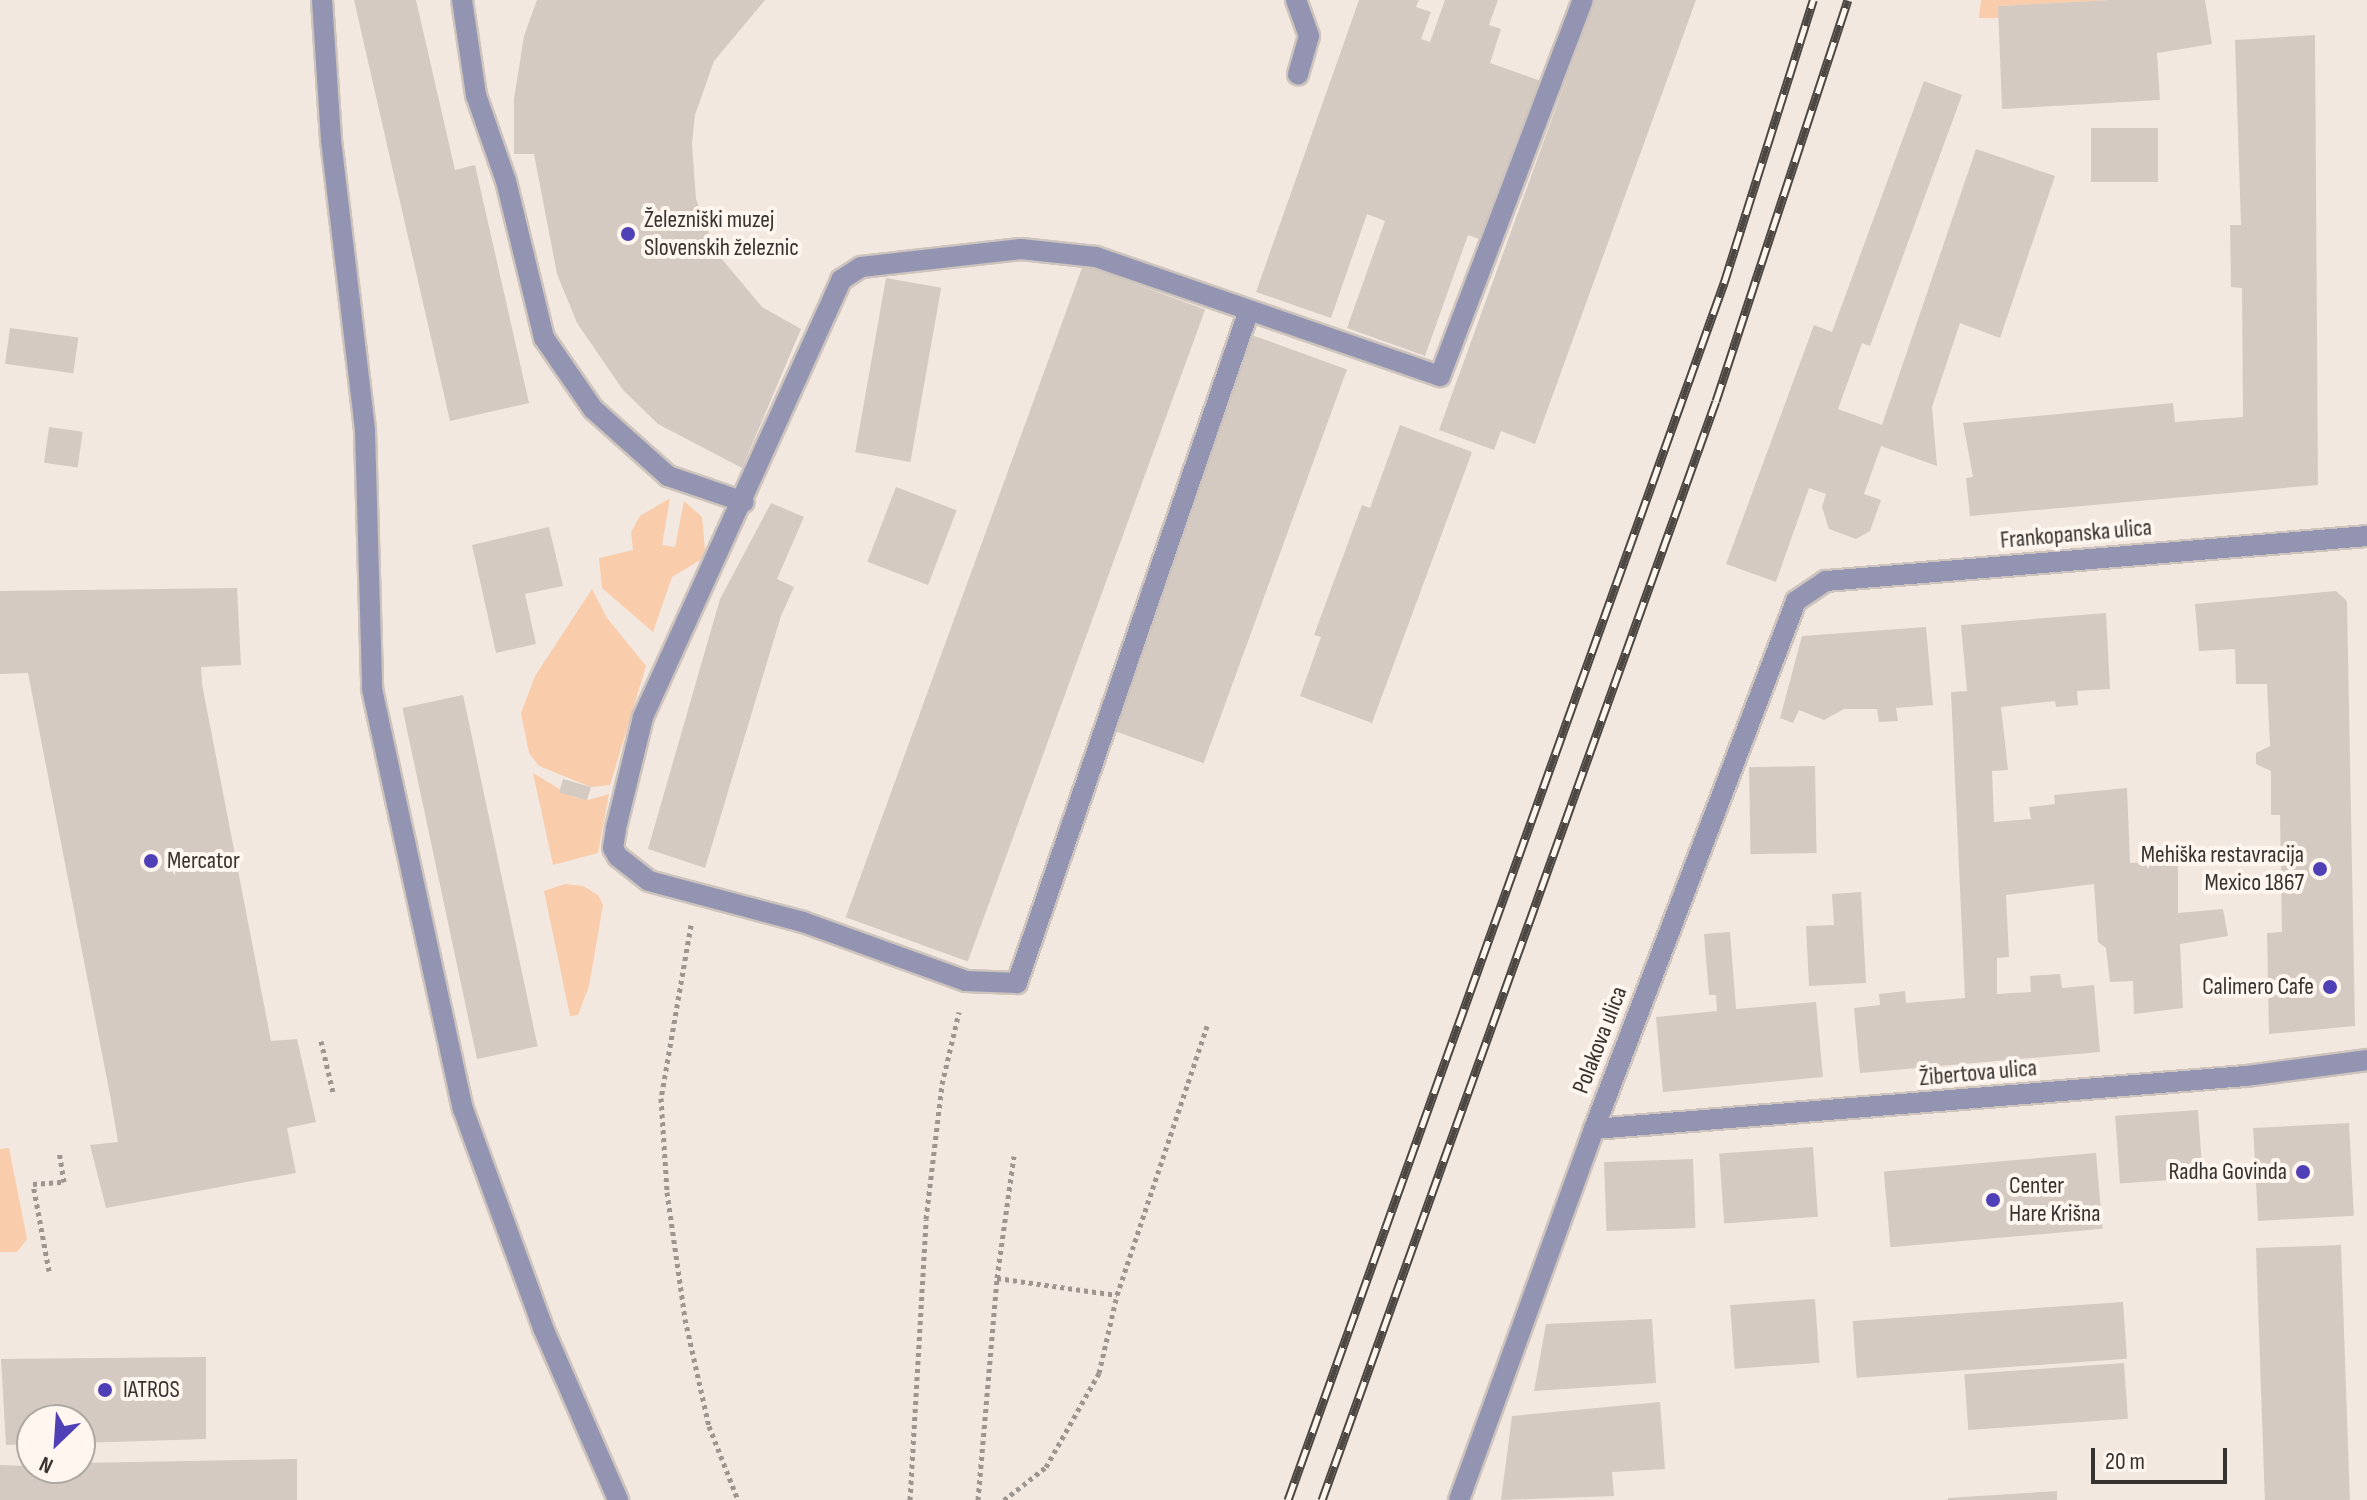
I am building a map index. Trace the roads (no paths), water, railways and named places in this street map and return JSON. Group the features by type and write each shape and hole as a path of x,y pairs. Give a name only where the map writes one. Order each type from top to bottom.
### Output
{"street":[{"path":"322,0 331,140 365,431 372,689 463,1109 543,1328 618,1500"},
{"path":"462,0 476,95 506,181 544,338 593,409 668,476 744,502"},
{"path":"1296,0 1309,36 1298,74"},
{"path":"1248,313 1017,983 966,981 803,922 649,881 630,869 613,848 643,717 744,502 841,280 861,267 1021,249 1096,257 1248,313 1440,376 1583,0"},
{"name":"Frankopanska ulica","path":"1796,601 1826,581 2367,536"},
{"name":"Polakova ulica","path":"1459,1500 1594,1129 1796,601"},
{"name":"Žibertova ulica","path":"1594,1129 2246,1076 2367,1060"}],"railway":[{"path":"1288,1500 1724,283 1813,0"},
{"path":"1322,1500 1716,401 1848,0"}],"place":[{"name":"Železniški muzej Slovenskih železnic","path":"628,234"},
{"name":"Mercator","path":"151,861"},
{"name":"Mehiška restavracija Mexico 1867","path":"2320,869"},
{"name":"Calimero Cafe","path":"2330,987"},
{"name":"Radha Govinda","path":"2303,1172"},
{"name":"Center Hare Krišna","path":"1993,1200"},
{"name":"IATROS","path":"105,1390"}]}
